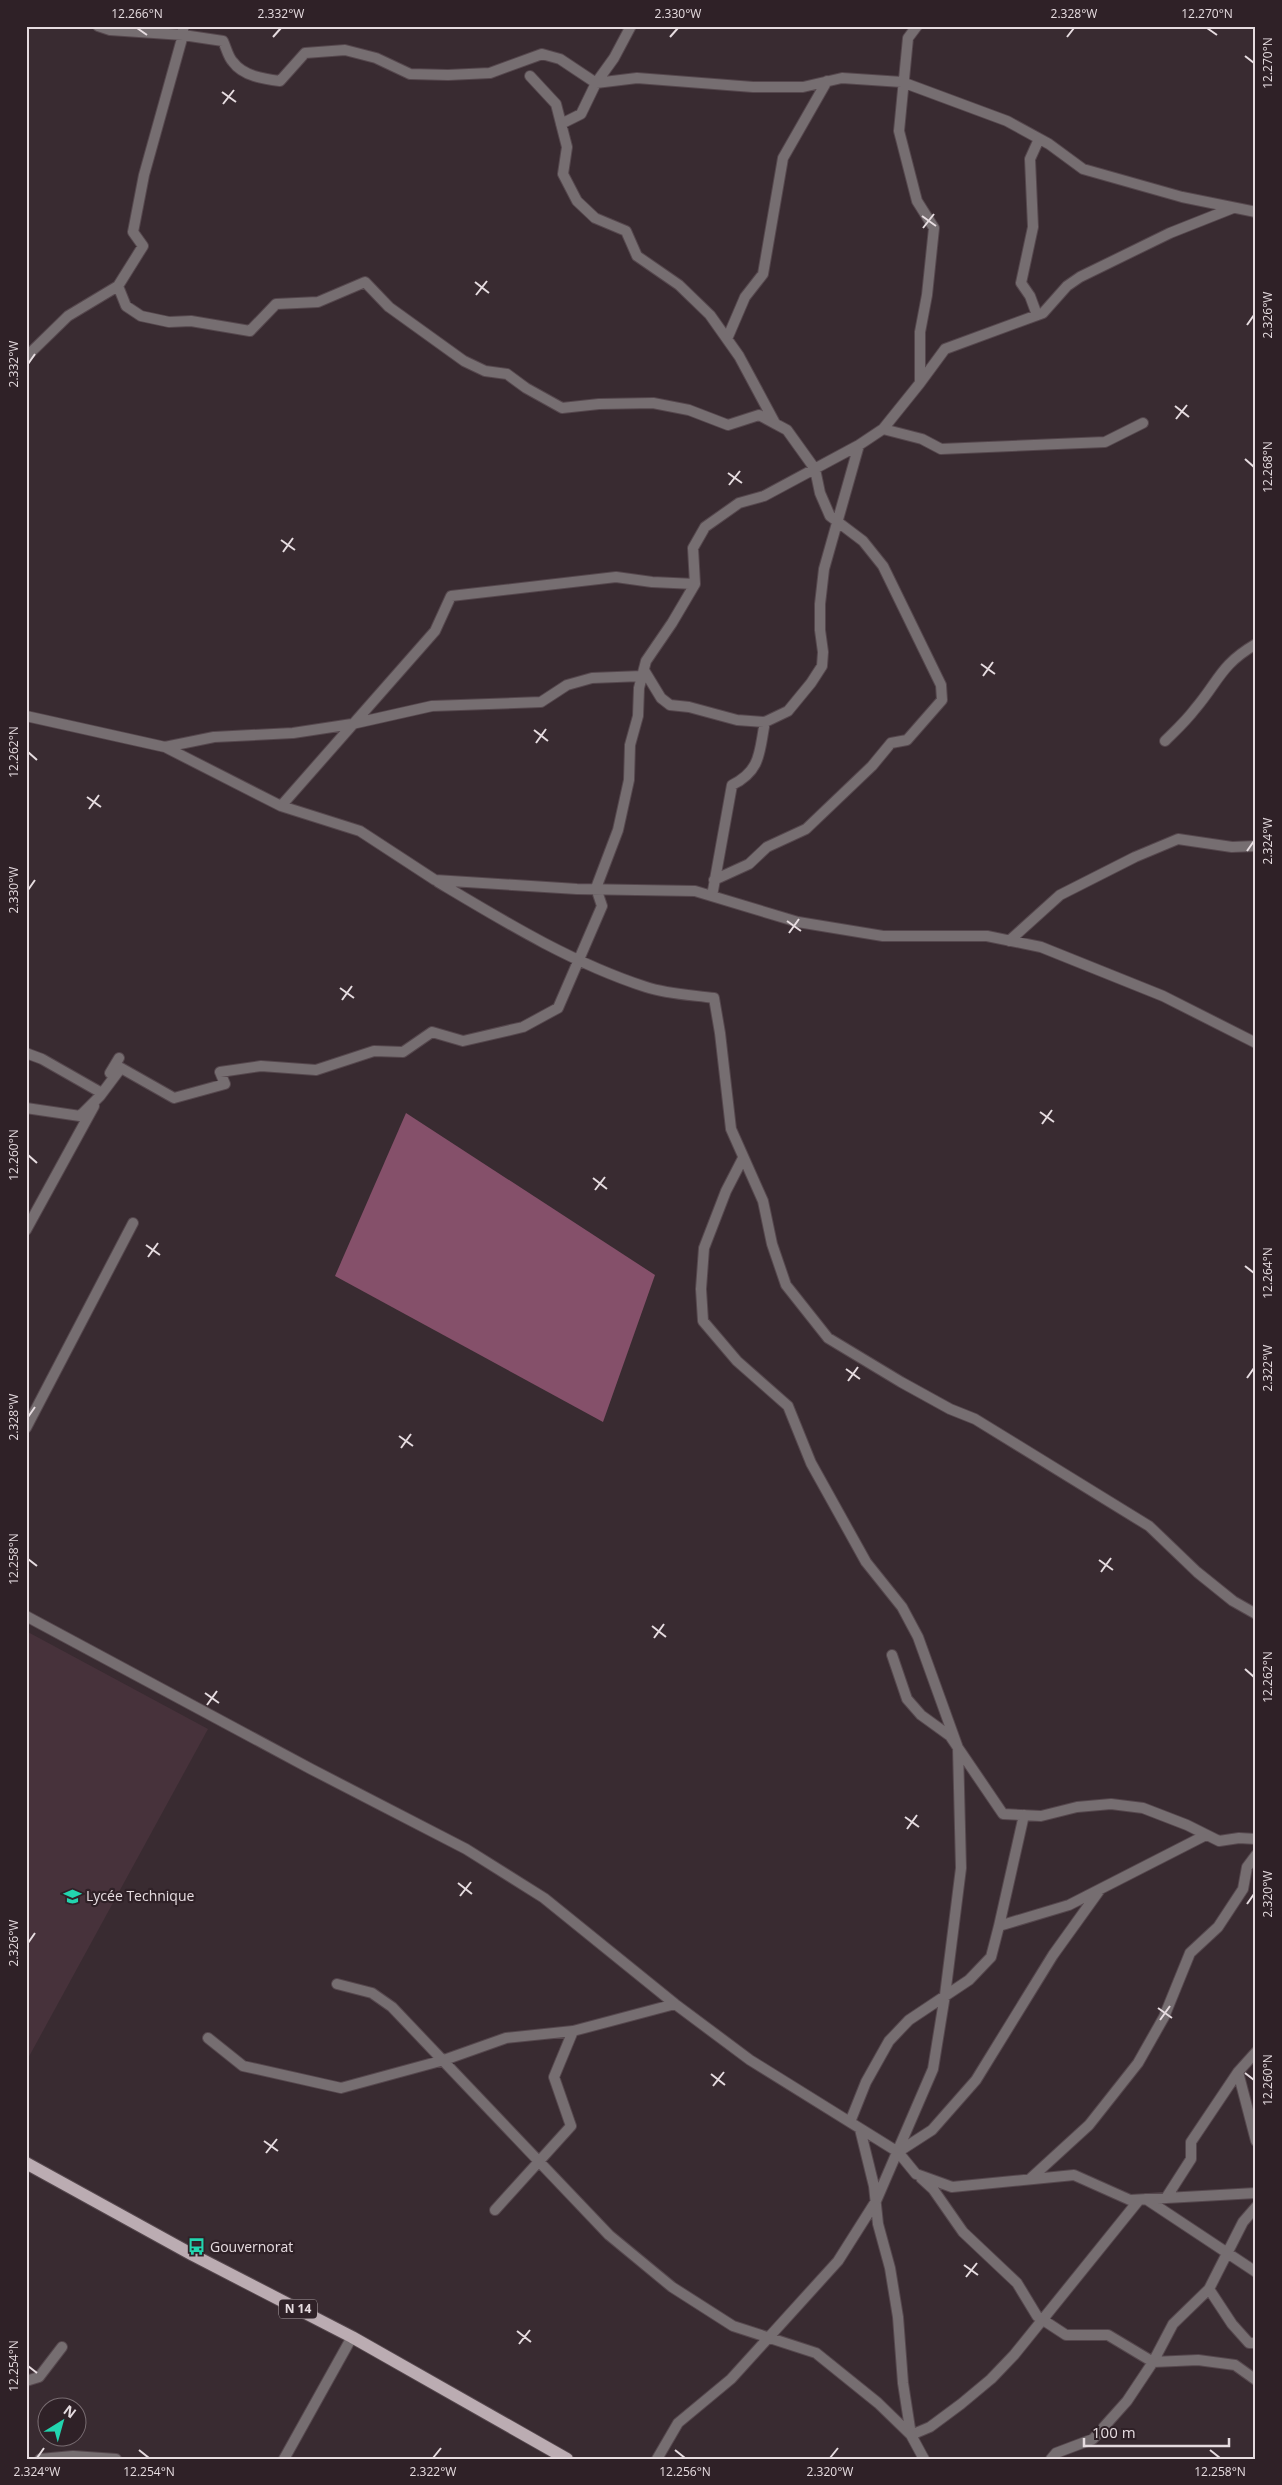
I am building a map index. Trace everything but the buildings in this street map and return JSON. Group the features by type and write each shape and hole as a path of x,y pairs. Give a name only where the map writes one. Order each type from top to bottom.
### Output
{"main road":[{"name":"N 14","path":"26,2163 192,2255 352,2337 567,2459"}],"street":[{"path":"98,26 110,30 183,31 223,40 232,62 259,78 280,81 305,53 346,50 376,58 410,74 490,73 542,54 560,59 596,83 637,78 698,84 804,87 842,78 902,82 1007,122 1039,139 1083,169 1182,197 1256,212"},
{"path":"561,124 581,114 596,83 614,58 631,26"},
{"path":"917,26 908,38 902,82 899,131 917,201 934,228 927,295 920,332 920,382"},
{"path":"26,357 68,316 118,286 143,246 133,232 144,175 183,31"},
{"path":"530,76 556,104 567,147 564,174 577,201 595,218 626,231 637,256 679,285 710,315 739,356 775,424"},
{"path":"727,339 745,297 763,274 782,158 827,81"},
{"path":"1038,316 1030,296 1021,283 1033,228 1030,159 1039,139"},
{"path":"26,1108 80,1116 121,1068 174,1098 225,1084 220,1072 261,1066 316,1070 374,1051 403,1052 432,1032 463,1041 523,1027 558,1008 602,906 596,888 618,830 630,780 630,745 638,716 639,688 646,661 672,623 695,584 693,548 705,527 739,503 764,496 859,445 883,429 945,349 1038,316 1043,313 1067,286 1080,277 1170,233 1234,208"},
{"path":"118,286 126,306 140,316 169,322 191,321 250,331 276,304 318,302 366,282 389,307 464,361 485,370 507,374 526,388 562,408 599,404 653,403 689,410 728,425 759,415 787,430 815,469 820,493 830,516 863,541 883,566 941,685 942,700 907,740 891,743 872,766 806,828 767,847 750,864 714,880"},
{"path":"883,429 922,438 941,449 1106,442 1143,423"},
{"path":"643,673 661,698 670,705 689,707 736,720 765,722 788,712 822,666 820,604 824,569 859,445"},
{"path":"281,806 435,631 451,596 616,577 652,582 695,584"},
{"path":"1165,741 1196,709 1223,670 1236,655 1256,644"},
{"path":"165,747 214,737 292,733 352,724 432,706 541,702 567,686 592,678 643,673"},
{"path":"26,725 32,718 165,747 281,806 360,831 504,922 579,962 648,988 714,998 722,1043 731,1128 742,1158 763,1201 772,1244 786,1285 828,1338 934,1400 976,1419 1149,1526 1197,1572 1226,1596 1256,1614"},
{"path":"712,896 732,786 746,778 756,766 765,722"},
{"path":"1009,941 1060,895 1135,857 1178,839 1232,847 1256,846"},
{"path":"435,880 696,891 798,922 883,936 987,936 1041,947 1163,996 1256,1043"},
{"path":"26,1053 42,1059 100,1094"},
{"path":"26,1230 119,1058"},
{"path":"656,2459 678,2423 731,2379 838,2261 876,2201 933,2069 945,1995 960,1868 958,1748 918,1637 902,1607 866,1562 811,1463 788,1406 738,1361 703,1321 701,1289 704,1248 726,1191 742,1158"},
{"path":"26,1428 134,1224"},
{"path":"26,1616 311,1769 466,1849 544,1898 676,2004 750,2060 898,2152 916,2174 933,2189 963,2232 1017,2283 1037,2316 1066,2335 1108,2335 1153,2362 1198,2360 1234,2365 1256,2380"},
{"path":"892,1655 907,1699 921,1715 950,1736 1002,1814 1041,1816 1077,1807 1111,1804 1143,1808 1219,1841 1239,1838 1256,1839"},
{"path":"850,2122 866,2082 889,2041 910,2020 969,1980 991,1957 1024,1815"},
{"path":"999,1926 1069,1905 1100,1891 1206,1835"},
{"path":"1030,2179 1089,2124 1138,2063 1164,2017 1190,1953 1218,1927 1243,1889 1248,1867 1256,1855"},
{"path":"898,2152 932,2130 976,2080 1053,1955 1100,1891"},
{"path":"337,1984 372,1993 392,2006 609,2235 672,2287 733,2326 816,2353 878,2402 911,2435 924,2459"},
{"path":"208,2038 244,2066 341,2088 444,2060 506,2038 573,2031 676,2004"},
{"path":"495,2210 571,2126 554,2077 573,2031"},
{"path":"1166,2198 1191,2159 1191,2142 1238,2072 1256,2052"},
{"path":"1238,2072 1256,2141"},
{"path":"860,2128 876,2201 878,2224 890,2268 898,2317 903,2383 911,2435"},
{"path":"916,2174 952,2187 1074,2175 1130,2200 1256,2193"},
{"path":"911,2435 930,2427 990,2379 1014,2355 1041,2319 1074,2282 1108,2236 1142,2199"},
{"path":"1142,2199 1256,2272"},
{"path":"1051,2459 1056,2453 1093,2439 1127,2401 1153,2362 1173,2324 1209,2289 1243,2222 1256,2207"},
{"path":"1209,2289 1248,2344 1256,2343"},
{"path":"284,2459 352,2337"},
{"path":"26,2381 39,2377 62,2347"},
{"path":"40,2459 74,2456 116,2459"}],"shaded area":[{"path":"406,1113 655,1275 603,1422 335,1276"},
{"name":"Lycée Technique","path":"26,1631 208,1729 26,2062"}],"place":[{"name":"Lycée Technique","path":"72,1896"},
{"name":"Gouvernorat","path":"196,2247"}]}
